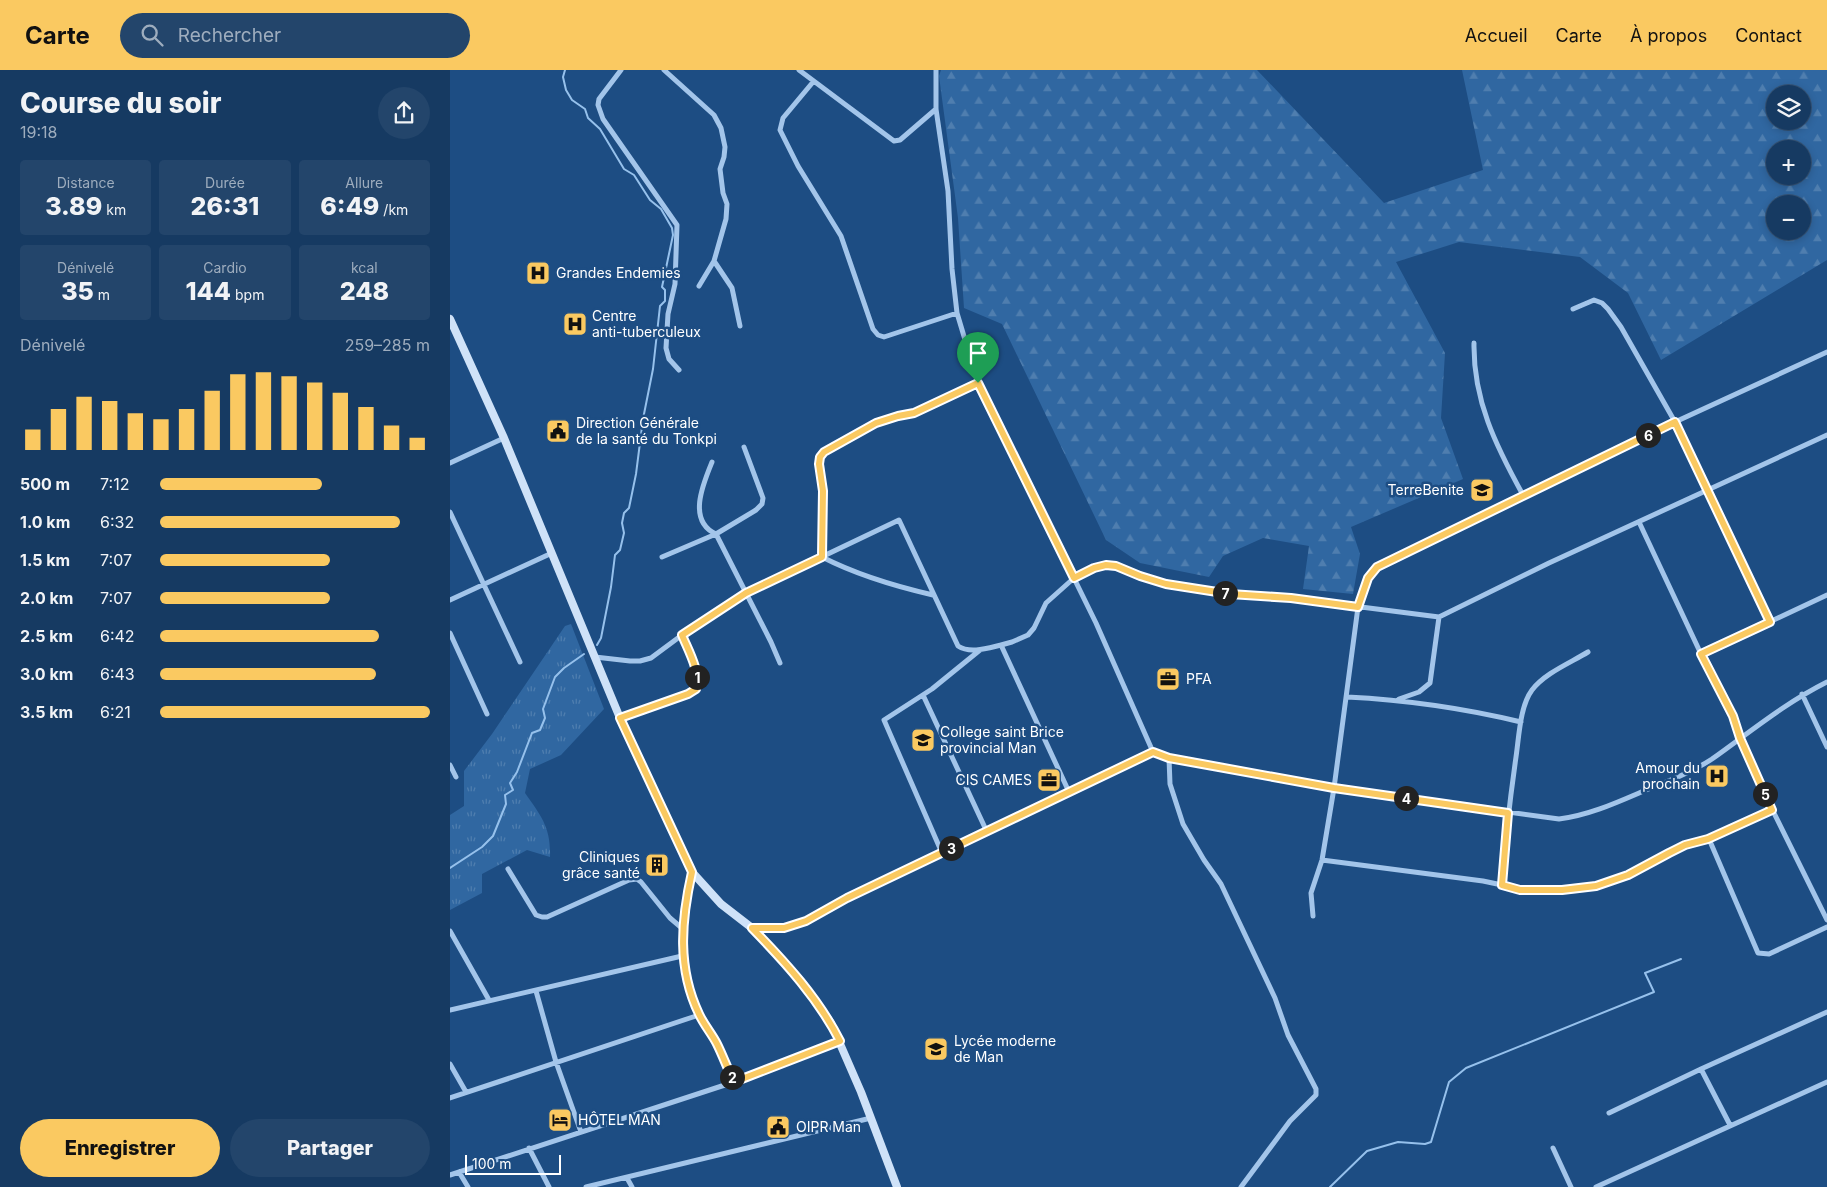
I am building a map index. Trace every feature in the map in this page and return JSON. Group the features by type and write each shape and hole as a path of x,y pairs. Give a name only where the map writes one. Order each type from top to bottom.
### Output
{"main road":[{"path":"450,319 504,438 620,718 692,872 721,904 752,928 804,985 831,1023 871,1118 897,1187"}],"street":[{"path":"621,70 599,99 598,104 607,126 677,225 675,284 668,314 666,348 669,359 679,370"},
{"path":"664,70 714,115 721,128 725,148 720,169 723,193 727,204 726,219 714,261 699,286"},
{"path":"798,70 894,141 900,140 936,109"},
{"path":"936,70 936,109 948,191 952,269 957,313 978,383 1096,623 1153,752 1169,758 1334,788 1559,820 1578,817 1691,771 1802,694 1827,682"},
{"path":"813,82 783,118 780,130 798,166 841,236 873,329 878,335 884,337 957,313"},
{"path":"714,261 732,288 740,326"},
{"path":"1573,309 1594,300 1602,303 1621,326 1675,422 1770,622"},
{"path":"1474,343 1474,365 1478,394 1502,457 1523,495"},
{"path":"1313,916 1311,893 1322,860 1334,788 1358,607 1366,582 1377,567 1675,422 1827,352"},
{"path":"822,557 823,491 819,464 820,457 824,452 876,423 914,413 978,383"},
{"path":"594,658 630,661 646,660 658,654 682,635 746,593 899,520 958,646 962,648 980,649 1001,645 1028,635 1034,628 1046,603 1074,578 1094,568 1106,565 1116,566 1166,584 1230,594 1291,598 1439,617 1827,435"},
{"path":"450,463 504,438"},
{"path":"662,557 716,534 756,510 762,504 763,498 744,447"},
{"path":"712,462 699,502 701,516 708,530 716,534 780,663"},
{"path":"450,512 520,662"},
{"path":"1639,522 1701,654 1733,716 1740,738 1772,810 1827,920"},
{"path":"450,600 552,553"},
{"path":"822,557 845,569 873,579 933,595"},
{"path":"1701,654 1827,595"},
{"path":"1399,700 1418,692 1430,683 1439,617"},
{"path":"450,633 487,714"},
{"path":"620,718 688,694 696,689 698,683 697,675 682,635"},
{"path":"1001,645 1069,792"},
{"path":"942,853 884,722 885,718 923,695 980,649"},
{"path":"1502,885 1508,813 1521,722 1528,698 1547,676 1588,652"},
{"path":"1802,694 1827,747"},
{"path":"923,695 987,832"},
{"path":"1347,697 1399,700 1473,711 1521,722"},
{"path":"752,928 784,928 806,921 847,898 1153,752"},
{"path":"1169,758 1170,784 1183,824 1204,860 1221,884 1278,1005 1288,1035 1316,1090 1316,1095 1290,1121 1241,1187"},
{"path":"450,765 456,777"},
{"path":"1322,860 1483,880 1520,890 1562,890 1596,886 1628,875 1685,845 1708,839 1772,810"},
{"path":"1708,839 1758,952 1769,954 1827,927"},
{"path":"508,869 538,917 547,917 629,880 637,879 670,918 683,929"},
{"path":"692,872 686,899 682,956 689,987 699,1015 716,1043 734,1082"},
{"path":"450,931 489,1000"},
{"path":"450,1010 682,956"},
{"path":"536,991 556,1062 580,1132"},
{"path":"1608,1113 1827,1012"},
{"path":"450,1098 699,1015"},
{"path":"450,1175 734,1082 840,1041"},
{"path":"450,1064 466,1092"},
{"path":"1701,1069 1730,1125"},
{"path":"1596,1187 1827,1082"},
{"path":"586,1187 871,1118"},
{"path":"529,1148 549,1187"},
{"path":"1553,1148 1571,1187"},
{"path":"459,1172 468,1187"},
{"path":"627,1178 632,1187"}],"green space":[{"path":"941,70 1257,70 1384,203 1483,170 1462,70 1827,70 1827,260 1661,360 1628,293 1580,257 1459,242 1396,262 1445,353 1441,418 1463,479 1351,527 1360,554 1353,594 1303,589 1309,546 1263,538 1223,556 1209,577 1140,563 1106,540 1002,324 964,308 958,218 939,76"},
{"path":"571,624 604,709 561,755 530,769 525,793 544,822 549,838 550,857 527,850 482,874 482,893 450,910 450,815 464,806 464,771 492,734 565,626"}],"waterway":[{"path":"565,70 563,77 566,90 572,100 585,109 588,118 600,129 624,169 634,175 650,200 661,209 672,228 673,235 662,287 665,290 665,301 660,306 653,369 643,419 636,474 629,508 624,513 622,523 624,533 620,550 615,555 601,638 597,645"},
{"path":"450,868 482,847 493,836 506,804 505,795 513,790 510,783 517,772 532,733 540,730 545,718 543,709 555,677 584,654"},
{"path":"1330,1187 1367,1151 1398,1142 1425,1144 1431,1142 1449,1082 1466,1068 1654,992 1645,973 1681,959"}],"place":[{"name":"Grandes Endemies","path":"538,273"},
{"name":"Centre anti-tuberculeux","path":"575,324"},
{"name":"Direction Générale de la santé du Tonkpi","path":"558,431"},
{"name":"TerreBenite","path":"1482,490"},
{"name":"PFA","path":"1168,679"},
{"name":"College saint Brice provincial Man","path":"923,740"},
{"name":"Amour du prochain","path":"1717,776"},
{"name":"CIS CAMES","path":"1049,780"},
{"name":"Cliniques grâce santé","path":"657,865"},
{"name":"Lycée moderne de Man","path":"936,1049"},
{"name":"HÔTEL MAN","path":"560,1120"},
{"name":"OIPR Man","path":"778,1127"}],"route":[{"path":"978,383 1074,578 1094,568 1106,565 1116,566 1166,584 1230,594 1291,598 1358,607 1363,587 1377,567 1675,422 1770,622 1701,654 1733,716 1740,738 1772,810 1708,839 1685,845 1628,875 1596,886 1562,890 1520,890 1502,885 1508,813 1334,788 1169,758 1153,752 847,898 806,921 784,928 752,928 804,985 831,1023 840,1041 734,1082 716,1043 699,1015 689,987 682,956 686,899 692,872 620,718 688,694 696,689 698,683 697,675 682,635 746,593 822,557 823,491 819,464 820,457 824,452 876,423 914,413 978,383"}]}
